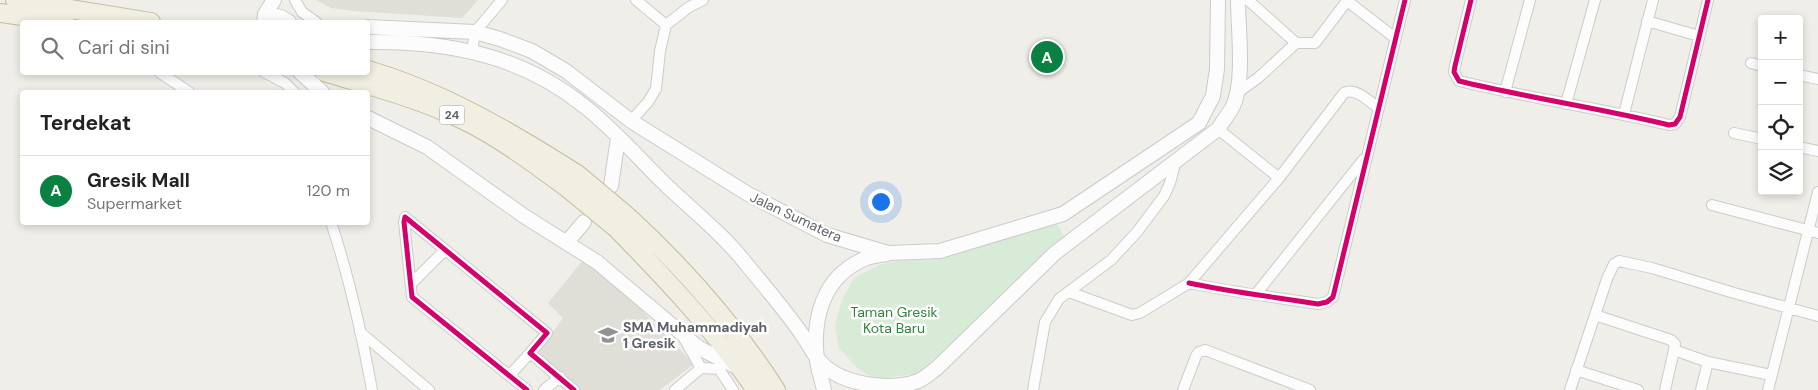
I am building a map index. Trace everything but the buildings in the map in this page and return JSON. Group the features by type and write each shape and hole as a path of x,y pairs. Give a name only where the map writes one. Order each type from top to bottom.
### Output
{"highway":[{"path":"24,6 60,20"},
{"path":"0,13 24,6 135,20"},
{"name":"24","path":"370,71 402,80 469,110 539,150 572,181 621,222 678,266 760,364 776,390"},
{"name":"24","path":"335,75 398,93 462,119 517,152 572,181"},
{"name":"24","path":"621,222 655,269 692,309 756,390"}],"main road":[{"path":"261,0 265,18"},
{"path":"265,18 274,0"},
{"name":"Jalan Sumatera","path":"370,27 475,32 500,39 532,52 566,71 631,121 748,194 827,235 888,253 940,251 1063,214 1199,123 1213,96 1217,69 1218,0"},
{"path":"370,42 431,44 472,51 513,64 544,79 584,106 740,256 804,336 817,360 835,373 849,379 873,386 896,387 918,381 937,368 1055,253 1218,128 1234,105 1237,93 1240,70 1238,0"},
{"path":"265,18 281,17 286,20"},
{"path":"303,75 320,90"},
{"path":"370,119 427,147 524,216 597,262 683,337 699,348 742,370"},
{"path":"611,186 618,138"},
{"path":"1101,190 1112,208"},
{"path":"567,242 584,222"},
{"path":"824,390 817,360 818,315 827,289 846,270 865,258 888,253"},
{"path":"922,390 937,368"}],"street":[{"path":"295,0 302,12 313,20"},
{"path":"472,51 475,32 502,0"},
{"path":"636,0 666,25"},
{"path":"631,121 648,102 656,89 660,51 666,25 689,7 703,0"},
{"path":"1248,0 1296,43 1315,43 1347,0 1396,38"},
{"path":"1189,283 1230,292 1256,294 1318,304 1328,302 1333,297 1405,0"},
{"path":"1471,0 1454,72 1459,81 1505,92 1624,114 1669,125 1675,124 1680,117 1708,0"},
{"path":"1505,92 1530,0"},
{"path":"1566,104 1595,0"},
{"path":"1624,114 1653,0"},
{"path":"1647,21 1699,36"},
{"path":"1237,93 1258,78 1296,43"},
{"path":"164,75 186,90"},
{"path":"270,75 285,83 292,90"},
{"path":"1803,76 1818,79"},
{"path":"1069,292 1136,315 1189,283 1279,178 1344,93 1349,90 1354,91 1378,108"},
{"path":"1218,128 1279,178"},
{"path":"1734,133 1758,138"},
{"path":"1803,148 1818,151"},
{"path":"1256,294 1366,157"},
{"path":"1033,390 1045,322 1059,299 1111,260 1137,232 1164,196 1170,183 1176,160"},
{"path":"1768,390 1788,307 1813,232 1818,192"},
{"path":"1712,205 1813,232"},
{"path":"510,375 547,333 405,217 413,298 527,390"},
{"path":"332,225 341,252 372,390"},
{"path":"411,284 445,250"},
{"path":"1570,390 1607,279 1614,264 1619,260 1652,268 1734,294 1818,316"},
{"path":"1594,315 1672,340 1675,344 1665,390"},
{"path":"360,332 429,390"},
{"path":"683,337 701,368"},
{"path":"1183,390 1196,356 1199,352 1205,350 1310,390"},
{"path":"1674,350 1708,362 1771,375"},
{"path":"530,354 574,390"},
{"path":"1701,390 1708,362"},
{"path":"675,390 701,368 719,369 733,390"},
{"path":"1576,370 1623,388 1638,390"},
{"path":"544,390 560,377"}],"shaded area":[{"path":"316,0 478,0 462,18 355,11 331,8"},
{"name":"SMA Muhammadiyah 1 Gresik","path":"584,259 618,286 694,364 660,390 577,390 538,353 563,318 548,303"}],"green space":[{"name":"Taman Gresik Kota Baru","path":"1057,224 1064,237 931,362 915,374 875,379 857,368 839,348 835,325 842,300 854,278 879,265 897,261 940,259"}],"cycle path":[{"path":"1189,283 1318,304 1327,302 1333,297 1405,0"},
{"path":"1471,0 1454,72 1459,81 1669,125 1675,124 1680,117 1708,0"},
{"path":"527,390 412,297 405,217 547,333 530,353 574,390"}],"place":[{"name":"Gresik Mall","path":"1047,57"},
{"name":"SMA Muhammadiyah 1 Gresik","path":"608,335"}]}
